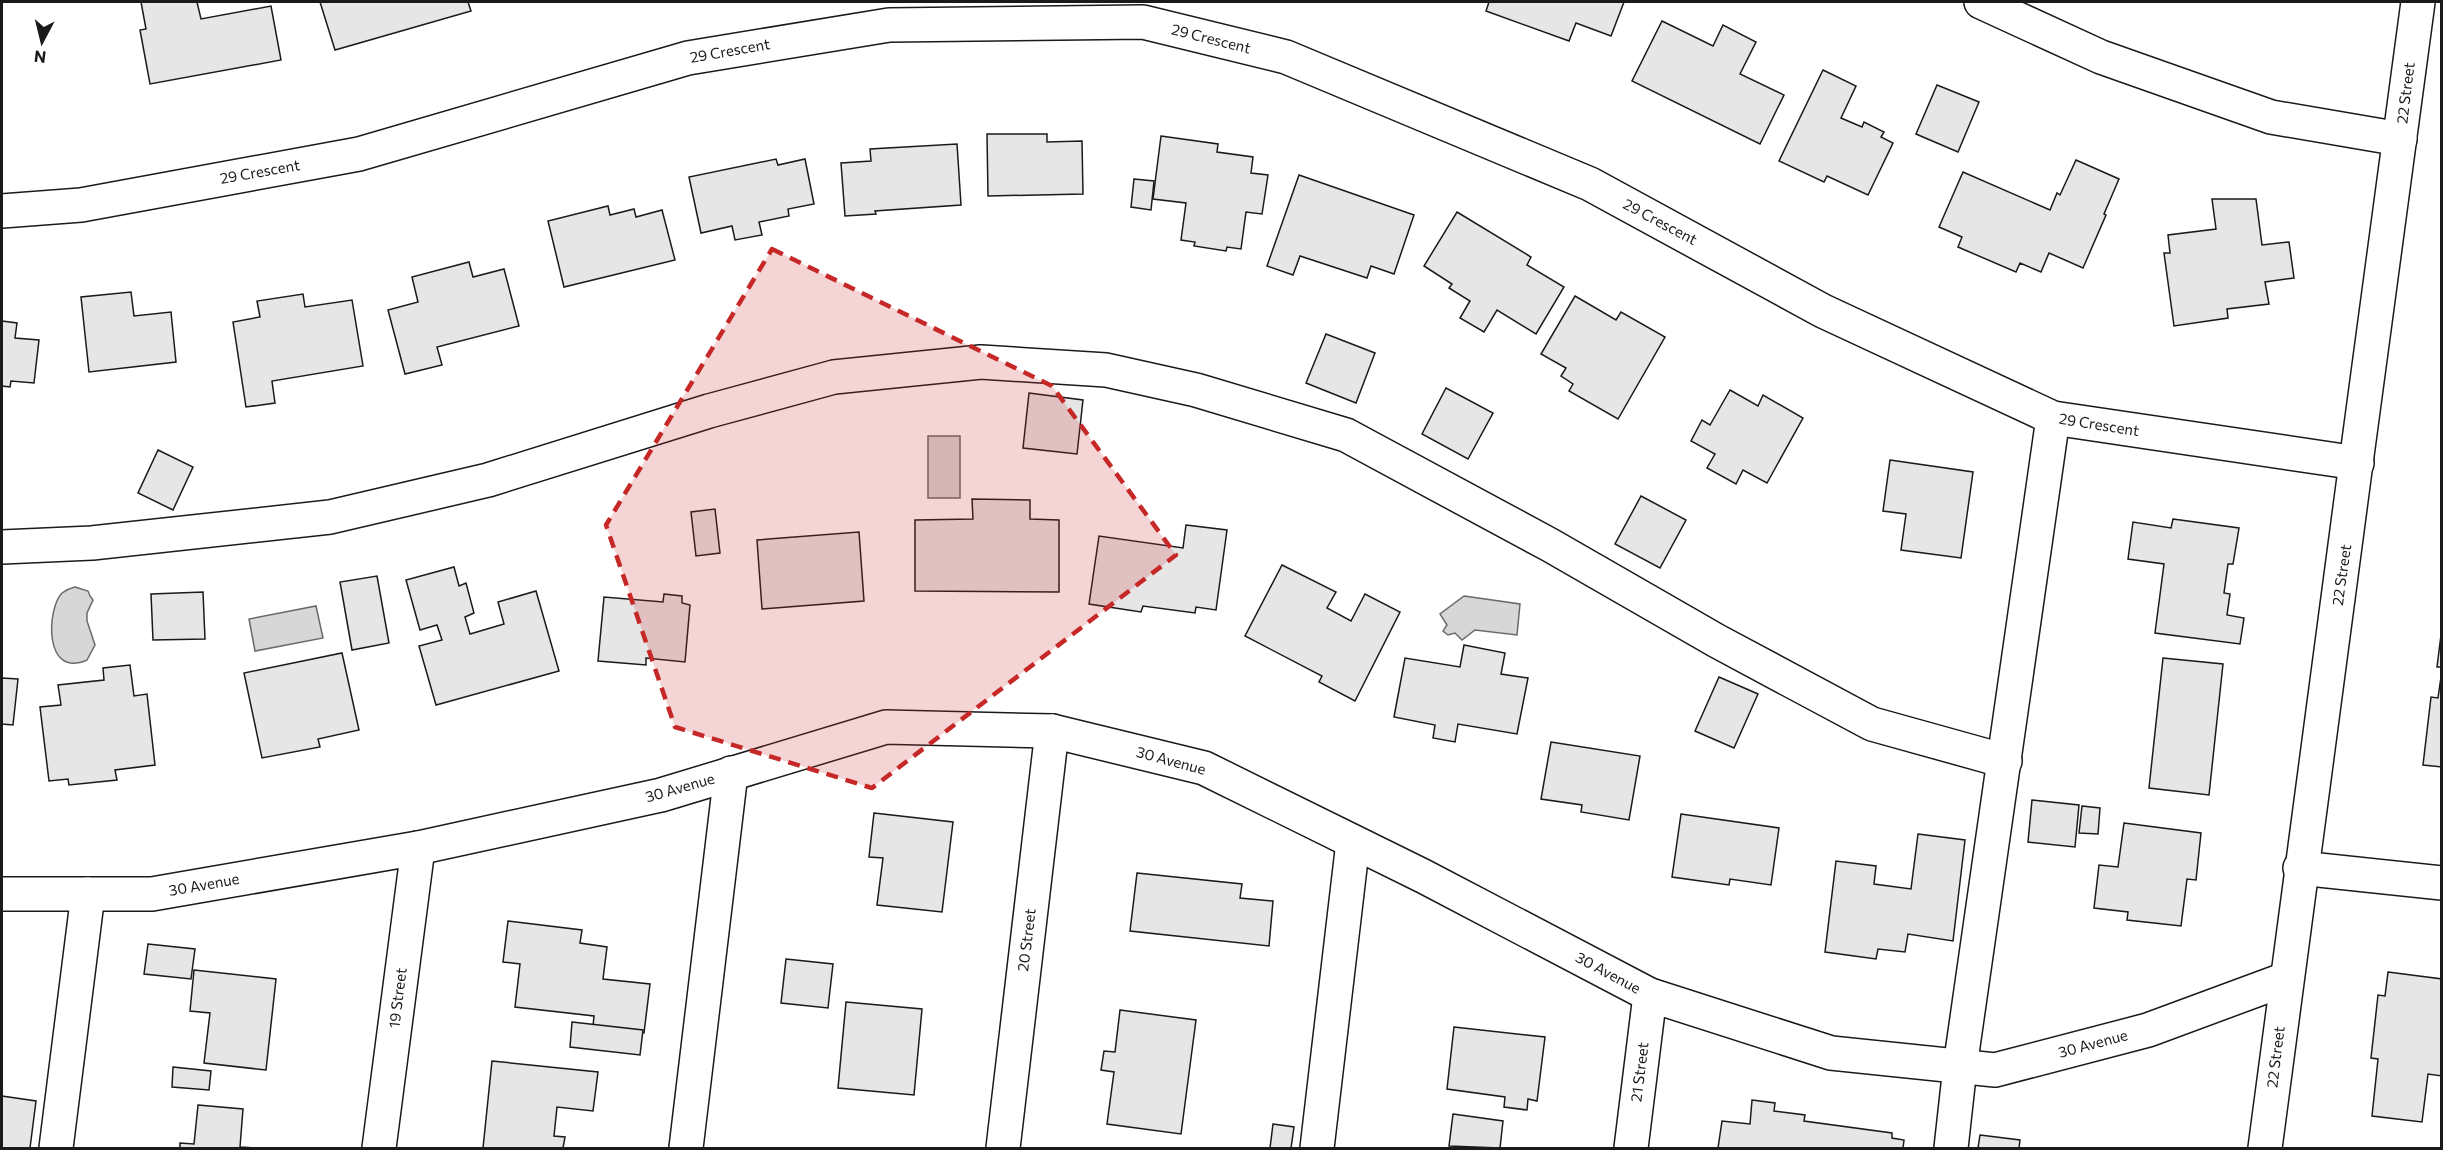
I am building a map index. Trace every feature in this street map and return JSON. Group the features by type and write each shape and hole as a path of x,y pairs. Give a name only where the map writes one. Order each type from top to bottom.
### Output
{"street":[{"path":"1981,2 2101,57 2271,117 2400,139"},
{"name":"22 Street","path":"2265,1149 2300,868 2418,2"},
{"name":"29 Crescent","path":"2,211 81,205 359,154 688,58 889,25 1143,22 1286,57 1590,184 1823,311 2053,418 2357,463"},
{"path":"2,547 92,543 330,517 488,480 709,411 834,377 981,362 1106,370 1196,390 1346,435 1550,545 1717,641 1872,724 2005,761"},
{"path":"1951,1149 1960,1066 2053,418"},
{"name":"30 Avenue","path":"2,894 152,894 418,848 661,795 886,727 1052,731 1204,768 1423,876 1650,995 1830,1053 1995,1070 2126,1035 2286,980"},
{"name":"20 Street","path":"1003,1149 1052,731"},
{"path":"686,1149 730,773"},
{"path":"1317,1149 1353,842"},
{"name":"19 Street","path":"379,1149 418,848"},
{"path":"2300,868 2442,883"},
{"path":"56,1149 88,894"},
{"name":"21 Street","path":"1631,1149 1650,995"}],"highlighted area":[{"path":"772,249 1052,386 1176,555 872,788 675,727 606,525"}],"shaded area":[{"path":"928,436 960,436 960,498 928,498"},
{"path":"75,587 88,591 93,600 87,613 87,621 95,645 87,660 73,663 62,660 56,651 52,639 52,626 57,601 62,593"},
{"path":"1464,596 1520,604 1517,635 1475,630 1462,640 1455,633 1448,635 1443,631 1447,625 1440,614"},
{"path":"316,606 323,638 255,651 249,619"}],"building":[{"path":"141,2 197,2 201,19 271,6 281,60 150,84 140,30 146,29"},
{"path":"320,2 468,2 471,11 335,50"},
{"path":"1489,2 1624,2 1611,36 1576,23 1569,41 1486,11"},
{"path":"1662,21 1713,46 1723,25 1756,42 1740,74 1784,95 1760,144 1632,81"},
{"path":"1823,70 1856,86 1841,118 1862,127 1864,122 1884,132 1881,137 1893,143 1868,195 1827,176 1824,182 1779,161"},
{"path":"1937,85 1979,102 1958,152 1916,134"},
{"path":"987,134 1047,134 1047,142 1082,141 1083,194 988,196"},
{"path":"1161,136 1218,144 1217,152 1253,157 1251,173 1268,175 1262,214 1246,212 1241,249 1227,247 1226,251 1194,246 1195,242 1181,240 1186,203 1153,199"},
{"path":"957,144 961,205 875,211 876,214 845,216 841,163 871,161 870,149"},
{"path":"776,159 778,165 805,159 814,204 788,209 789,216 759,222 762,235 735,240 732,226 701,233 689,177"},
{"path":"2076,160 2119,179 2083,268 2049,253 2041,272 2020,263 2016,272 1958,247 1962,237 1939,227 1963,172 2050,210 2057,193 2060,195"},
{"path":"1299,175 1414,215 1394,274 1371,266 1367,278 1300,256 1293,275 1267,266"},
{"path":"1134,179 1154,181 1151,210 1131,207"},
{"path":"2212,199 2256,199 2262,245 2289,242 2294,278 2265,282 2269,304 2227,309 2228,318 2174,326 2164,253 2170,253 2168,235 2216,229"},
{"path":"608,206 610,215 634,209 636,217 662,210 675,260 564,287 548,221"},
{"path":"1457,212 1531,257 1527,265 1564,287 1536,334 1497,310 1484,332 1460,318 1470,301 1449,288 1452,284 1424,266"},
{"path":"469,262 473,277 504,269 519,326 437,347 442,365 405,374 388,310 418,302 412,277"},
{"path":"131,292 134,316 171,312 176,362 89,372 81,297"},
{"path":"303,294 305,307 352,300 363,366 272,381 275,403 246,407 233,322 260,317 257,301"},
{"path":"1575,296 1616,320 1621,312 1665,337 1618,419 1569,391 1573,384 1561,376 1566,368 1541,354"},
{"path":"2,321 17,323 15,338 39,340 34,383 11,381 10,387 2,386"},
{"path":"1326,334 1375,353 1356,403 1306,383"},
{"path":"1446,388 1493,413 1468,459 1422,434"},
{"path":"1730,390 1758,406 1763,395 1803,418 1767,483 1743,470 1736,484 1707,468 1715,454 1691,441 1702,420 1710,425"},
{"path":"1029,393 1083,400 1077,454 1023,448"},
{"path":"158,450 193,467 173,510 138,493"},
{"path":"1890,460 1973,472 1961,558 1901,550 1906,514 1883,511"},
{"path":"1641,496 1686,520 1660,568 1615,544"},
{"path":"972,499 1030,500 1030,519 1059,520 1059,592 915,591 915,520 973,519"},
{"path":"715,509 720,553 696,556 691,512"},
{"path":"2173,519 2239,528 2233,564 2228,564 2224,593 2230,594 2227,615 2244,618 2240,644 2155,633 2164,564 2128,559 2133,522 2171,528"},
{"path":"1186,525 1227,530 1216,610 1196,607 1195,613 1143,606 1141,612 1089,604 1099,536 1183,548"},
{"path":"859,532 864,601 762,609 757,540"},
{"path":"1282,565 1336,592 1327,608 1351,621 1365,594 1400,612 1355,701 1319,682 1322,676 1245,636"},
{"path":"454,567 459,586 466,583 474,613 465,617 470,634 504,624 498,602 536,591 559,671 436,705 419,646 442,640 437,625 420,630 406,580"},
{"path":"377,576 389,643 352,650 340,582"},
{"path":"203,592 205,639 153,640 151,594"},
{"path":"664,594 682,596 682,603 690,605 685,662 646,658 646,665 598,661 604,597 663,602"},
{"path":"2442,627 2442,667 2437,667"},
{"path":"1464,645 1505,653 1501,674 1528,678 1517,734 1458,724 1455,742 1433,738 1435,725 1394,717 1405,658 1460,667"},
{"path":"342,653 359,730 318,739 320,747 262,758 244,673"},
{"path":"2163,658 2223,664 2209,795 2149,788"},
{"path":"130,665 134,696 147,694 155,765 115,770 117,780 69,785 68,779 49,781 40,707 61,705 58,685 104,680 103,668"},
{"path":"1719,677 1758,694 1734,748 1695,731"},
{"path":"2441,677 2442,767 2423,765 2431,697 2438,698"},
{"path":"2,678 18,679 13,725 2,724"},
{"path":"1551,742 1640,756 1629,820 1581,812 1582,805 1541,799"},
{"path":"2032,800 2079,805 2075,847 2028,842"},
{"path":"2082,806 2100,808 2098,834 2079,833"},
{"path":"874,813 953,822 942,912 877,905 883,858 869,857"},
{"path":"1681,814 1779,828 1771,885 1730,879 1729,885 1672,877"},
{"path":"2124,823 2201,833 2196,880 2187,879 2181,926 2127,920 2128,912 2094,908 2099,865 2118,867"},
{"path":"1918,834 1965,840 1953,941 1908,934 1905,952 1878,949 1876,959 1825,952 1836,861 1876,866 1874,884 1911,889"},
{"path":"1137,873 1242,884 1240,898 1273,901 1269,946 1130,931"},
{"path":"508,921 582,930 580,943 607,947 603,979 650,984 644,1033 593,1026 594,1016 515,1007 520,964 503,962"},
{"path":"148,944 195,949 191,979 144,974"},
{"path":"786,959 833,964 828,1008 781,1003"},
{"path":"194,970 276,979 266,1070 204,1063 210,1013 190,1011"},
{"path":"2388,972 2442,979 2442,1076 2428,1074 2422,1122 2372,1116 2378,1059 2371,1058 2378,995 2385,996"},
{"path":"846,1002 922,1009 914,1095 838,1088"},
{"path":"1120,1010 1196,1020 1181,1134 1107,1124 1114,1072 1101,1070 1104,1051 1115,1052"},
{"path":"572,1022 643,1030 640,1055 570,1047"},
{"path":"1454,1027 1545,1037 1537,1101 1528,1099 1527,1110 1504,1107 1505,1097 1447,1089"},
{"path":"492,1061 598,1072 593,1111 557,1107 554,1136 565,1137 563,1148 483,1148"},
{"path":"173,1067 211,1071 209,1090 172,1087"},
{"path":"2,1096 36,1101 30,1148 2,1148"},
{"path":"1752,1100 1775,1103 1774,1111 1805,1115 1804,1121 1892,1133 1892,1138 1904,1140 1903,1148 1718,1148 1722,1121 1750,1124"},
{"path":"198,1105 243,1109 240,1147 256,1148 180,1148 180,1143 194,1144"},
{"path":"1453,1114 1503,1121 1500,1148 1449,1146"},
{"path":"1273,1124 1294,1127 1291,1148 1270,1148"},
{"path":"1980,1135 2020,1140 2019,1148 1978,1148"}]}
